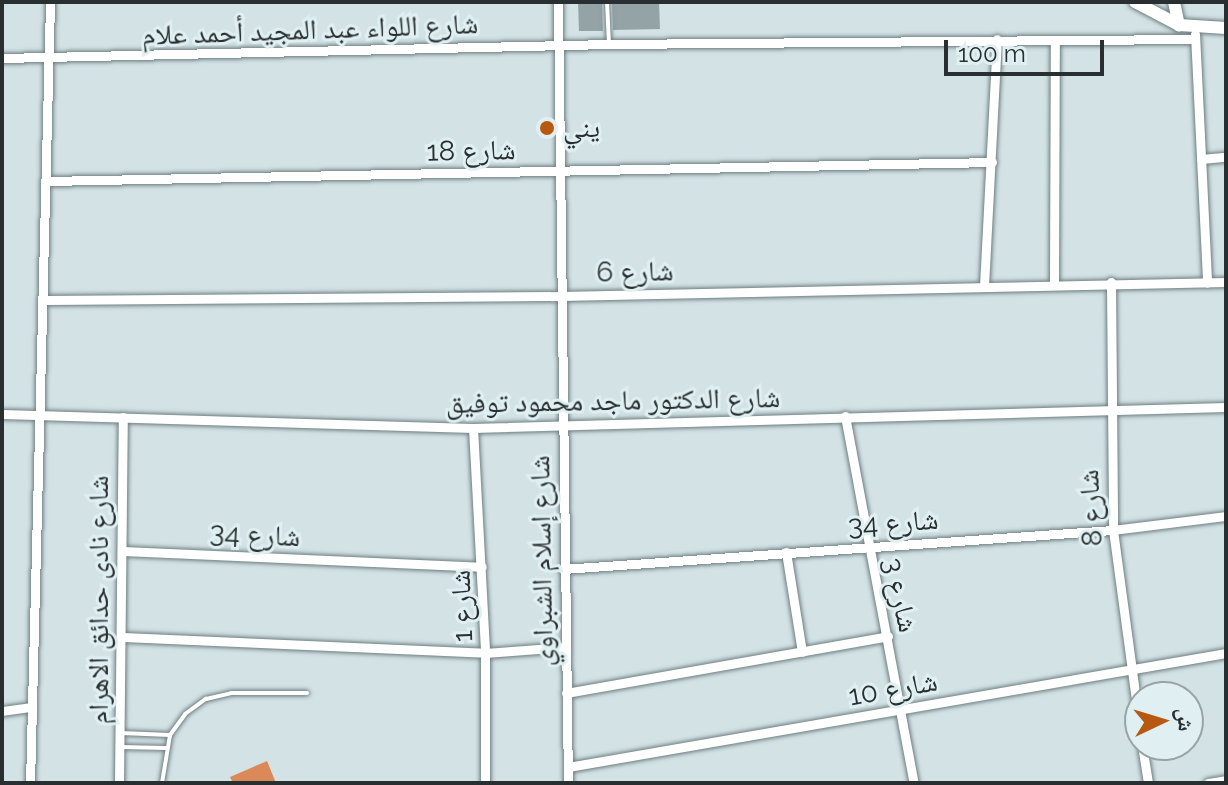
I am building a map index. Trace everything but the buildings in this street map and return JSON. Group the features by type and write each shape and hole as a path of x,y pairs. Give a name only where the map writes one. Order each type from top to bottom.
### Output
{"street":[{"path":"30,783 45,300 50,2"},
{"name":"شارع إسلام الشبراوي","path":"558,2 568,783"},
{"path":"1135,2 1195,33 1226,28"},
{"path":"1174,2 1179,25"},
{"path":"1195,33 1207,283"},
{"name":"شارع اللواء عبد المجيد أحمد علام","path":"2,58 609,44 1055,40 1195,33"},
{"path":"984,286 997,39"},
{"path":"1054,284 1055,40"},
{"path":"1201,159 1226,157"},
{"name":"شارع 18","path":"47,181 992,162"},
{"name":"شارع 6","path":"45,300 561,296 1111,282 1226,282"},
{"name":"شارع 8","path":"1111,282 1109,408 1113,530 1133,681"},
{"name":"شارع الدكتور ماجد محمود توفيق","path":"2,414 473,428 1226,407"},
{"name":"شارع 3","path":"845,416 866,547 888,636 914,783"},
{"name":"شارع نادى حدائق الاهرام","path":"119,783 123,637 123,417"},
{"name":"شارع 1","path":"473,428 485,653 485,783"},
{"name":"شارع 34","path":"563,569 1113,530 1226,516"},
{"name":"شارع 34","path":"122,551 482,567"},
{"path":"786,552 802,652"},
{"path":"566,693 888,636"},
{"path":"123,637 485,653 565,647"},
{"name":"شارع 10","path":"568,767 1226,653"},
{"path":"2,711 31,707"},
{"path":"1145,761 1148,783"},
{"path":"1208,783 1226,780"}],"lane":[{"path":"607,2 609,44"},
{"path":"162,783 170,735 185,714 206,699 231,693 307,693"},
{"path":"120,733 170,735"},
{"path":"120,747 166,748"}],"shaded area":[{"path":"267,761 276,783 233,783 230,777"}],"place":[{"name":"يني","path":"547,128"}]}
